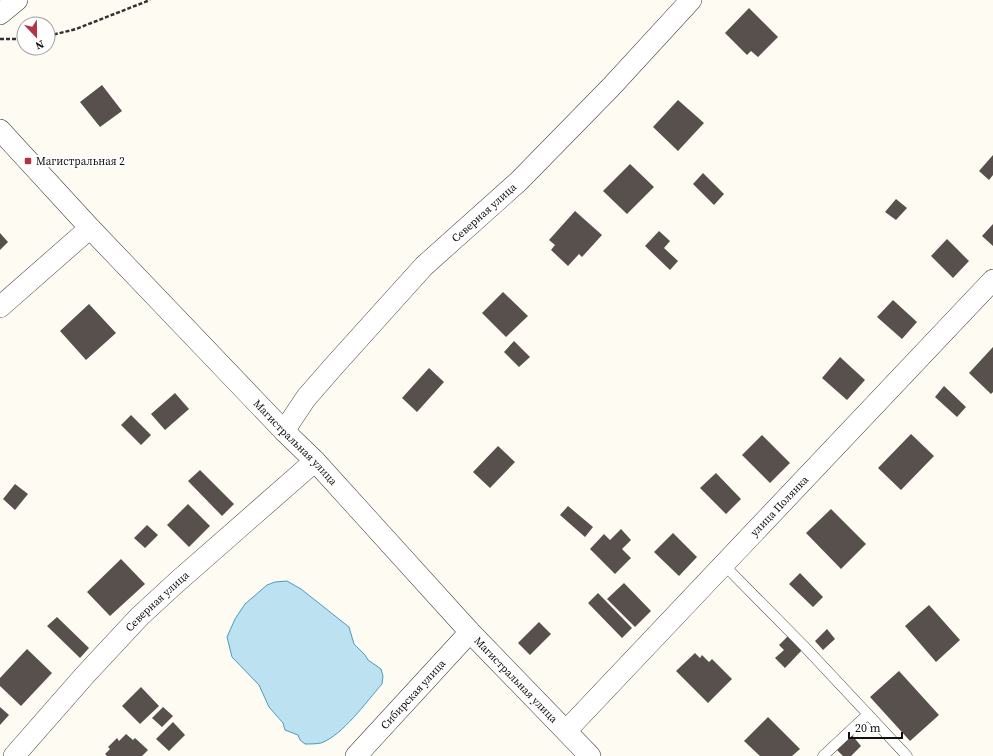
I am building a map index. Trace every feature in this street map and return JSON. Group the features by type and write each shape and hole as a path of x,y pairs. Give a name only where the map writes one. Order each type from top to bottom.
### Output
{"street":[{"path":"0,14 17,0"},
{"name":"Северная улица","path":"284,431 306,398 419,271 519,180 611,87 691,0"},
{"name":"Магистральная улица","path":"2,136 315,462 470,632 590,756"},
{"path":"0,307 90,228"},
{"name":"улица Полянка","path":"566,731 993,280"},
{"name":"Северная улица","path":"14,756 140,616 315,462"},
{"name":"Сибирская улица","path":"356,756 470,632"}],"lane":[{"path":"723,564 804,646 907,756"},
{"path":"823,756 868,714"}],"path":[{"path":"56,34 76,29 150,0"},
{"path":"0,39 16,39"}],"water":[{"path":"287,581 301,589 349,627 354,644 368,660 381,669 383,676 382,684 346,726 338,733 321,743 305,744 300,740 298,735 285,730 283,723 269,707 259,685 232,657 227,637 235,619 245,604 267,585 275,582"}],"building":[{"path":"749,8 778,37 758,57 751,51 747,55 725,33"},
{"path":"102,85 122,111 100,127 80,102"},
{"path":"678,100 704,123 678,151 653,127"},
{"path":"993,155 993,175 989,180 979,171"},
{"path":"630,164 654,187 627,214 603,191"},
{"path":"703,173 724,194 714,205 693,184"},
{"path":"896,199 907,208 896,220 885,212"},
{"path":"575,211 602,235 582,257 579,254 568,266 551,250 555,245 549,240"},
{"path":"993,224 993,246 982,236"},
{"path":"659,231 670,241 664,248 678,261 670,270 645,246"},
{"path":"0,233 8,242 0,250"},
{"path":"947,239 969,261 953,278 931,256"},
{"path":"503,292 528,316 506,337 482,313"},
{"path":"893,300 917,322 902,339 877,317"},
{"path":"89,304 116,333 86,360 60,331"},
{"path":"514,341 530,357 519,367 504,352"},
{"path":"993,347 993,392 991,394 969,373"},
{"path":"840,357 865,380 847,400 822,378"},
{"path":"429,368 444,382 417,412 402,398"},
{"path":"944,386 966,407 957,417 935,397"},
{"path":"175,393 189,409 165,430 151,414"},
{"path":"131,415 151,435 141,445 121,425"},
{"path":"911,434 934,456 901,490 878,468"},
{"path":"762,435 790,463 770,483 742,455"},
{"path":"498,446 515,462 490,488 473,472"},
{"path":"200,470 234,504 222,516 188,481"},
{"path":"716,473 741,499 726,514 700,488"},
{"path":"15,484 28,494 15,510 3,499"},
{"path":"188,504 210,526 189,547 167,525"},
{"path":"568,506 593,527 585,537 560,515"},
{"path":"831,509 866,544 841,569 806,533"},
{"path":"147,525 158,535 145,548 134,538"},
{"path":"621,529 631,540 622,549 631,558 615,574 590,549 604,534 610,540"},
{"path":"673,533 697,557 679,576 654,552"},
{"path":"121,559 145,584 110,616 87,592"},
{"path":"800,573 823,597 813,607 789,584"},
{"path":"624,583 651,611 635,627 607,599"},
{"path":"598,593 632,628 622,638 588,603"},
{"path":"929,605 960,640 936,662 905,626"},
{"path":"57,617 89,648 80,658 47,626"},
{"path":"539,622 551,634 530,655 518,643"},
{"path":"827,629 835,639 823,650 815,641"},
{"path":"788,636 802,650 785,668 775,658 784,650 779,645"},
{"path":"27,649 52,673 21,706 0,686 0,678"},
{"path":"695,653 700,658 702,655 709,662 712,659 732,679 708,703 676,671"},
{"path":"899,671 939,715 910,741 870,697"},
{"path":"141,687 159,706 140,724 122,706"},
{"path":"0,707 9,715 0,725"},
{"path":"163,707 173,716 162,727 152,718"},
{"path":"768,717 800,749 792,756 760,756 744,741"},
{"path":"173,722 185,735 169,751 156,739"},
{"path":"126,734 133,740 135,738 148,750 142,756 107,756 105,754 110,749 108,747 117,738 119,741"},
{"path":"852,735 861,746 851,756 843,756 837,750"}],"place":[{"name":"Магистральная 2","path":"28,161"}]}
